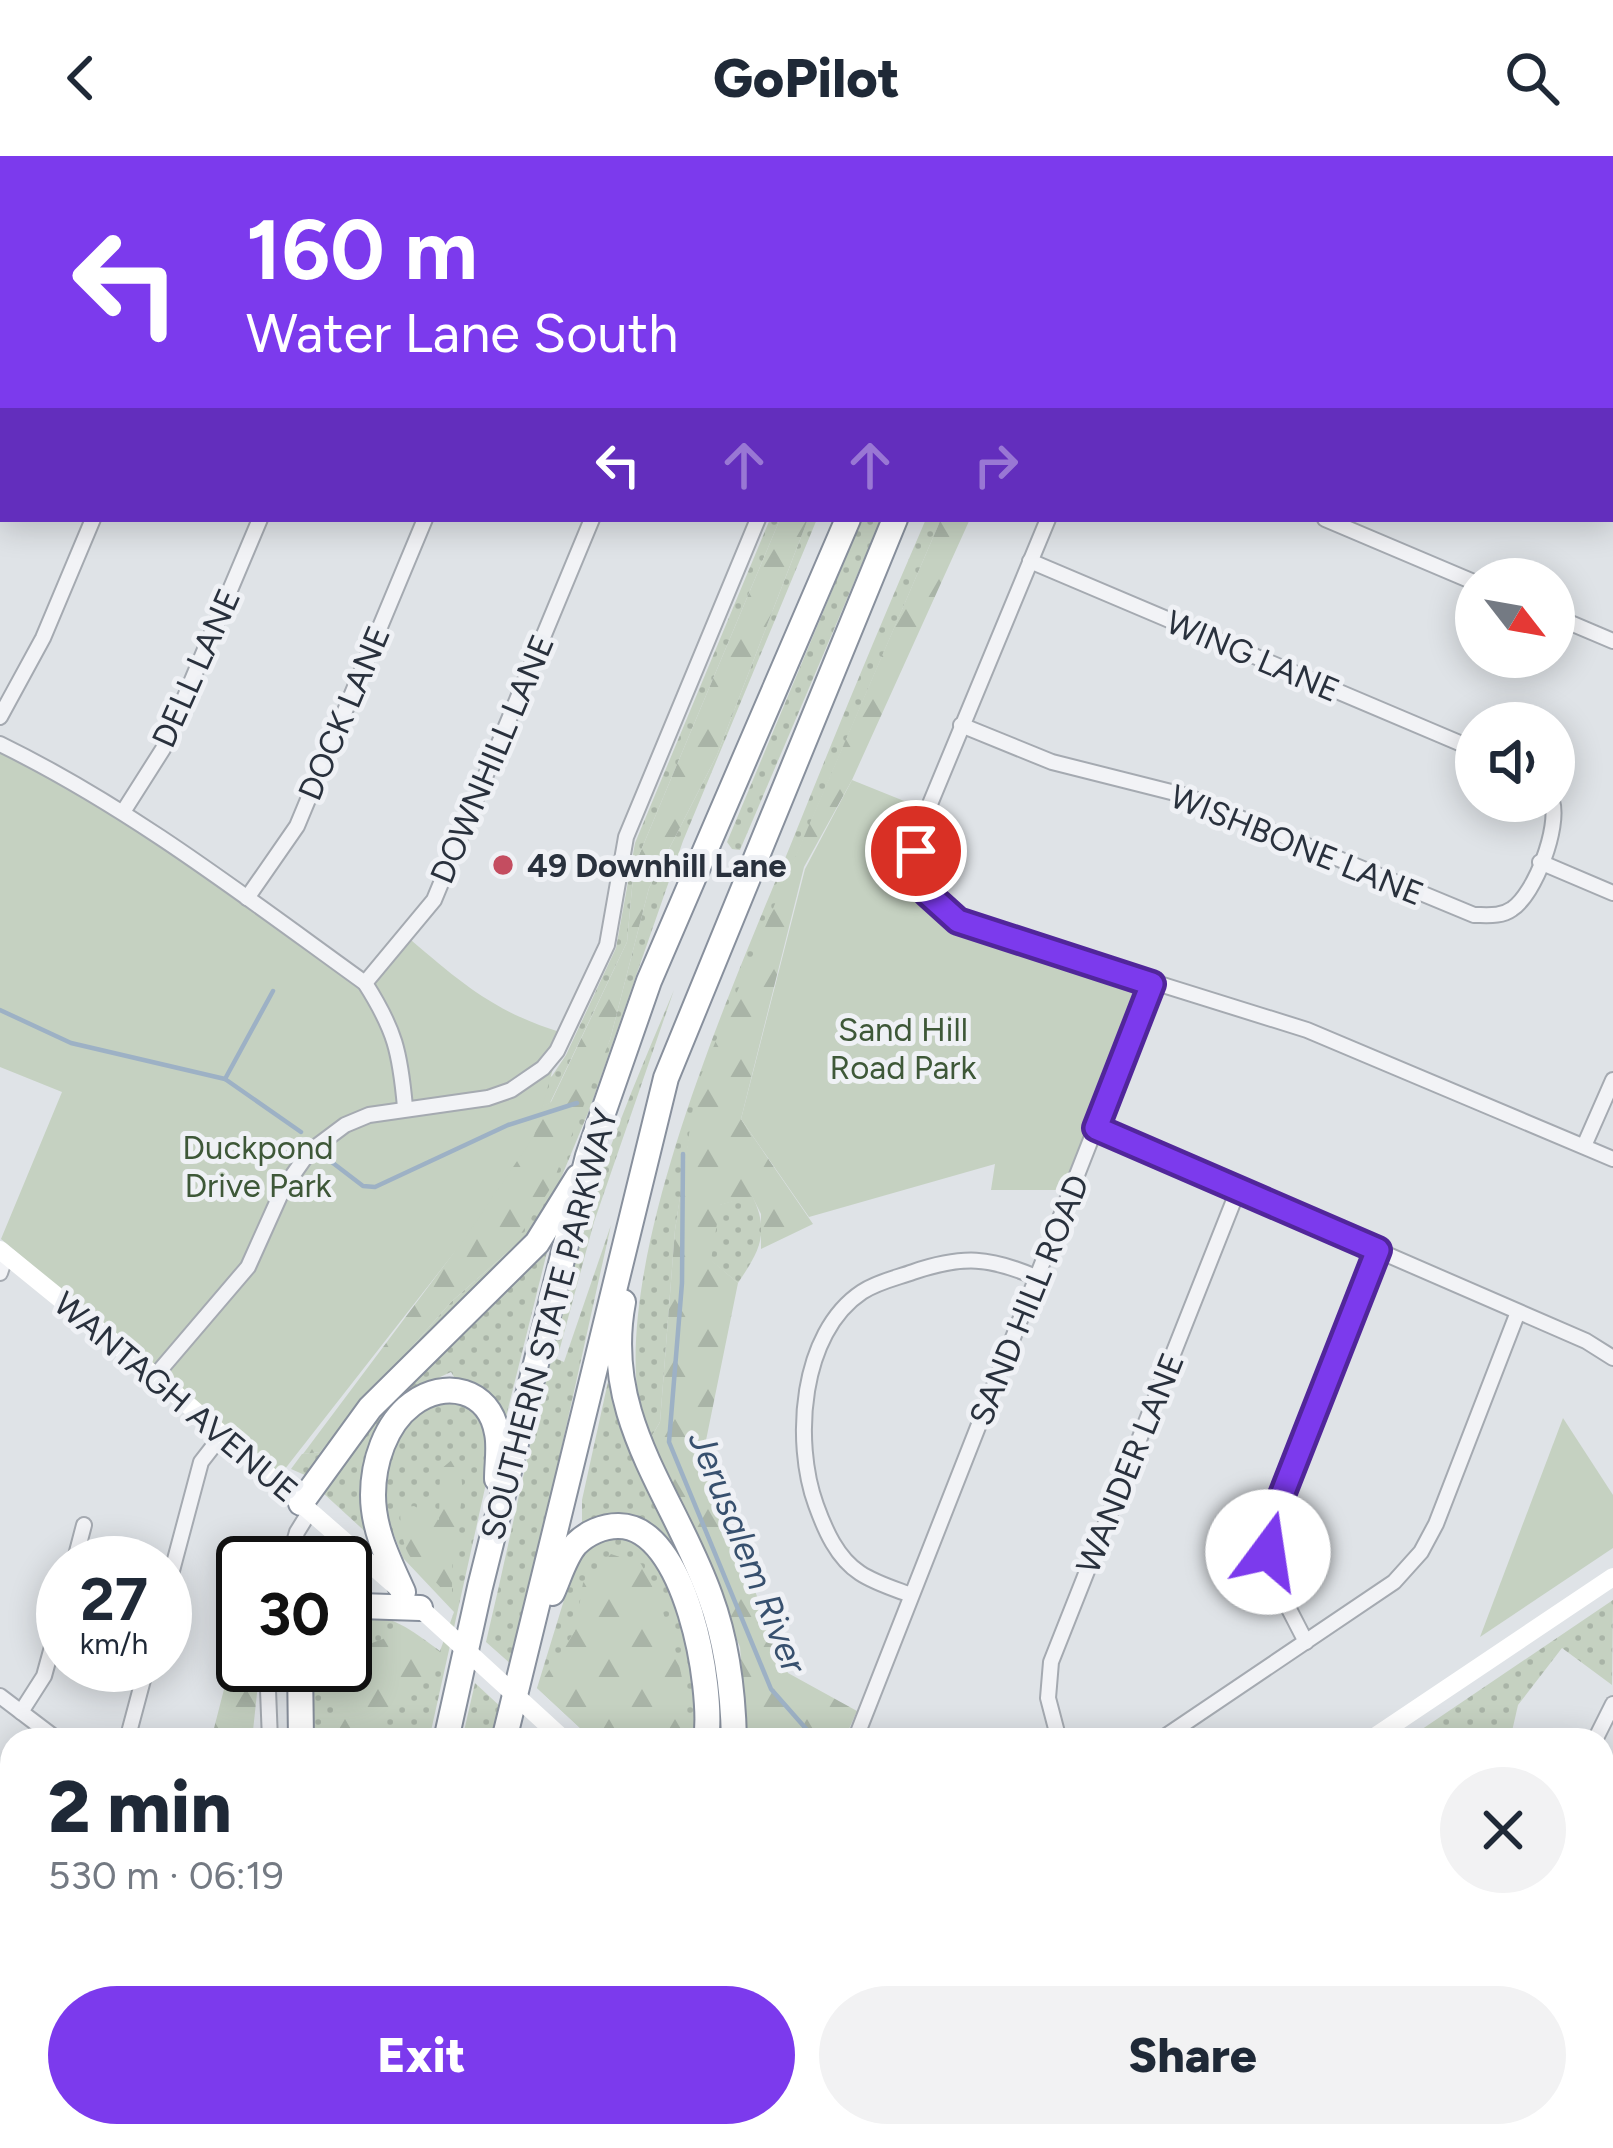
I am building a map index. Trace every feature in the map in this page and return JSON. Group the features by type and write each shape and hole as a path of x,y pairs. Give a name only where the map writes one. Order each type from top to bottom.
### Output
{"highway":[{"name":"SOUTHERN STATE PARKWAY","path":"449,1728 586,1165 650,981 847,522"},
{"name":"SOUTHERN STATE PARKWAY","path":"506,1728 666,1078 894,522"},
{"path":"666,1078 659,1145 619,1325 624,1391 645,1462 710,1596 731,1680 733,1728"},
{"path":"306,1507 370,1408 537,1244 586,1165"},
{"path":"372,1605 411,1600 376,1529 374,1470 384,1441 411,1405 435,1391 472,1394 484,1402 498,1434 497,1480 480,1587"},
{"path":"523,1662 574,1545 610,1526 641,1532 664,1555 692,1622 707,1692 706,1728"},
{"path":"300,1692 301,1728"}],"main road":[{"name":"WANTAGH AVENUE","path":"2,1260 155,1376 551,1728"},
{"path":"1388,1728 1613,1577"}],"street":[{"path":"0,717 44,638 92,522"},
{"name":"DELL LANE","path":"123,812 164,749 259,522"},
{"name":"DOCK LANE","path":"247,898 297,826 424,522"},
{"name":"DOWNHILL LANE","path":"365,983 434,900 591,522"},
{"path":"155,1376 248,1267 283,1189 309,1152 345,1125 405,1107 488,1098 512,1090 543,1068 557,1051 607,945 626,837 757,522"},
{"path":"1047,522 918,833 919,876 927,893 958,921 1307,1030 1613,1159"},
{"path":"1332,522 1455,574"},
{"name":"WING LANE","path":"1030,561 1455,741"},
{"path":"1575,625 1613,641"},
{"name":"WISHBONE LANE","path":"962,725 1052,763 1186,796 1474,915 1500,915 1516,907 1540,862"},
{"path":"0,744 69,778 123,812 365,983 399,1047 405,1107"},
{"path":"1553,822 1540,862 1613,893"},
{"name":"SAND HILL ROAD","path":"860,1728 1152,984"},
{"path":"1584,1146 1613,1080"},
{"path":"1096,1128 1586,1341 1613,1358"},
{"name":"WANDER LANE","path":"1056,1728 1048,1698 1051,1662 1238,1190"},
{"path":"1306,1642 1274,1578 1269,1535 1378,1250"},
{"path":"911,1595 860,1573 847,1562 823,1525 807,1480 801,1447 803,1419 825,1334 862,1293 935,1264 975,1258 1010,1265 1038,1278"},
{"path":"1178,1728 1394,1582 1421,1552 1518,1312"},
{"path":"181,1536 201,1462 222,1436"},
{"path":"296,1536 306,1507"},
{"path":"81,1536 84,1525"},
{"path":"21,1712 36,1689"},
{"path":"131,1728 140,1692"},
{"path":"268,1692 270,1728"},
{"path":"0,1696 42,1728"}],"green space":[{"path":"769,522 779,522 634,867 627,942 550,1103 368,1184 552,1076 616,948 635,843"},
{"path":"779,522 807,522 717,755 649,888 610,1040 550,1189 511,1249 451,1302 320,1452 303,1454 455,1251 367,1184 551,1102 627,942 634,867"},
{"path":"807,522 816,522 683,841 590,1108 547,1212 511,1264 307,1476 291,1469 302,1454 320,1452 451,1302 511,1249 610,1040 649,888 717,755"},
{"path":"861,522 880,522 740,850 727,842"},
{"path":"925,522 940,522 697,1087 675,1230 660,1422 649,1441 636,1380 639,1306 654,1224 707,1053"},
{"path":"940,522 969,522 852,780 804,867 741,1119 813,1224 761,1249 761,1214 752,1196 720,1205 711,1260 738,1283 702,1460 788,1673 857,1711 849,1728 746,1728 740,1647 649,1441 660,1422 675,1230 696,1087"},
{"name":"Duckpond Drive Park","path":"0,747 69,780 364,980 404,934 496,1005 563,1033 534,1136 461,1244 281,1474 1,1239 62,1092 0,1067"},
{"name":"Sand Hill Road Park","path":"852,780 924,809 913,850 943,914 1150,985 1070,1190 991,1190 995,1164 809,1217 741,1119 805,869"},
{"path":"674,990 594,1222 557,1359 564,1362 611,1225 513,1666 486,1642 545,1378 595,1192"},
{"path":"752,1195 760,1241 738,1283 710,1260 719,1205"},
{"path":"550,1240 505,1421 485,1394 456,1380 451,1372 403,1403 383,1431 360,1484 367,1486 370,1536 322,1492 385,1407 494,1303"},
{"path":"611,1368 718,1643 726,1728 719,1728 710,1644 658,1535 582,1530 582,1500"},
{"path":"447,1398 475,1406 493,1452 432,1728 309,1728 307,1692 372,1692 372,1616 407,1628 440,1651 454,1612 403,1558 394,1535 388,1532 387,1470 391,1452 410,1422"},
{"path":"1563,1418 1613,1495 1613,1548 1480,1637"},
{"path":"454,1458 462,1492 452,1602 409,1554 400,1508 414,1506 439,1520 440,1470"},
{"path":"629,1533 665,1570 685,1625 700,1728 580,1728 537,1688 579,1551 602,1536"},
{"path":"611,1554 641,1564 675,1650 686,1728 580,1728 537,1688 575,1631 583,1583"},
{"path":"1613,1600 1612,1685 1562,1648 1518,1705 1513,1728 1424,1728"},
{"path":"407,1630 440,1652 425,1682 400,1706 365,1728 338,1728 339,1692 372,1692 372,1643"},
{"path":"475,1683 503,1709 498,1728 465,1728"},
{"path":"223,1692 257,1692 253,1728 214,1728"}],"waterway":[{"path":"225,1079 273,991"},
{"name":"Jerusalem River","path":"0,1010 71,1043 225,1079 301,1132"},
{"name":"Jerusalem River","path":"329,1160 363,1186 375,1187 508,1125 577,1103"},
{"name":"Jerusalem River","path":"683,1154 682,1283 669,1442 771,1689 805,1728"}],"place":[{"name":"49 Downhill Lane","path":"503,865"}],"route":[{"path":"916,851 927,893 958,921 1152,984 1096,1128 1378,1250 1278,1505 1268,1552"}]}
